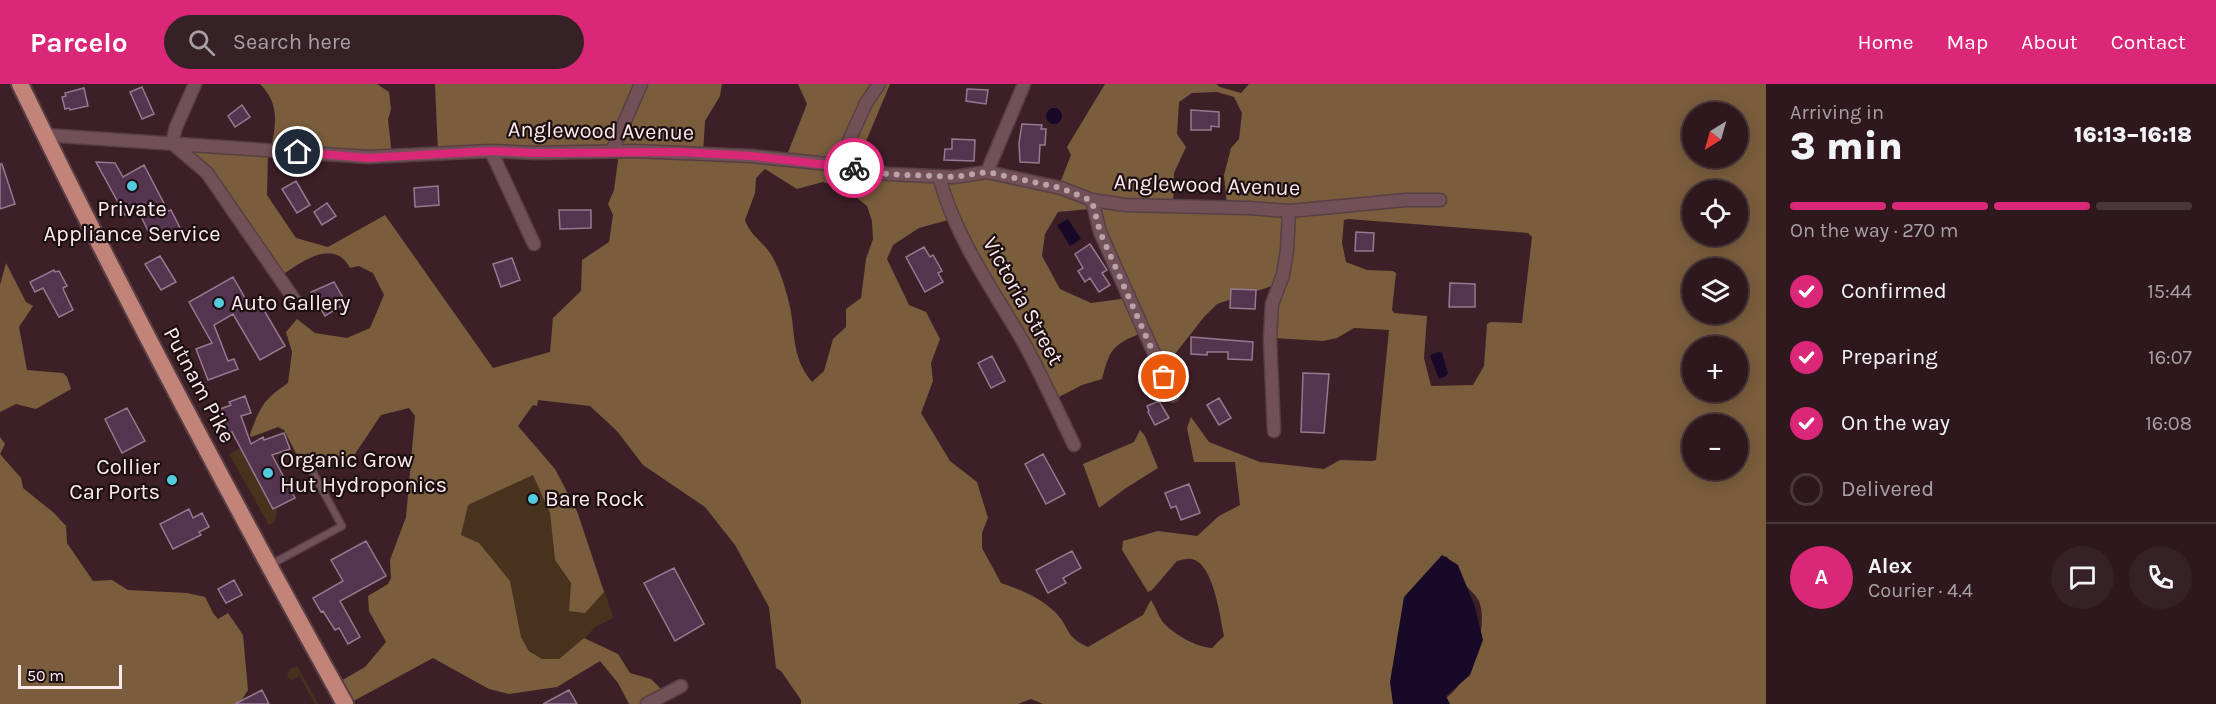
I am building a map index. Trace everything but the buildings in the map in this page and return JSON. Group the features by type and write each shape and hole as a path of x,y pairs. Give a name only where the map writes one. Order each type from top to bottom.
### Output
{"main road":[{"name":"Putnam Pike","path":"20,84 182,404 345,704"}],"street":[{"path":"195,84 176,127 172,143 207,172 296,302"},
{"path":"612,151 641,84"},
{"path":"838,165 866,103 879,84"},
{"path":"987,172 1024,84"},
{"name":"Anglewood Avenue","path":"45,135 368,158 491,151 535,153 612,151 751,156 838,165 888,174 954,177 987,172 1061,188 1092,201 1125,205 1289,211 1406,200 1440,200"},
{"path":"491,151 534,244"},
{"name":"Victoria Street","path":"939,176 945,199 968,248 1025,345 1074,445"},
{"path":"1092,201 1100,232 1173,396"},
{"path":"1274,431 1270,339 1272,304 1283,274 1289,211"},
{"path":"647,704 681,686"}],"lane":[{"path":"270,565 342,526 305,458"}],"shaded area":[{"path":"260,84 377,84 389,92 391,109 388,120 392,155 271,150 275,124 274,108 267,92"},
{"path":"435,84 722,84 720,96 705,121 703,153 785,160 807,104 798,84 890,84 856,169 990,175 1058,188 1071,155 1067,147 1105,84 1216,84 1241,93 1249,84 1766,84 1766,704 1433,704 1445,699 1464,677 1478,647 1481,631 1480,604 1474,594 1459,579 1446,556 1410,598 1398,704 1043,704 1031,699 1018,704 801,704 801,700 781,671 776,668 769,607 735,545 705,507 643,465 617,431 590,406 538,400 537,406 533,405 518,426 555,469 577,511 604,592 585,613 569,611 571,583 555,560 550,513 533,475 468,505 461,535 479,543 510,581 521,637 529,651 542,659 559,659 584,638 618,654 630,673 651,679 662,690 649,704 629,704 618,683 600,661 557,687 509,694 489,689 433,658 348,704 334,685 365,667 386,642 369,611 368,596 388,584 391,578 390,560 406,517 415,416 409,408 381,415 351,460 300,461 284,430 278,427 251,437 250,434 264,404 288,383 292,352 286,332 297,319 315,333 347,338 370,328 384,295 373,273 359,266 350,268 343,259 335,254 325,253 306,260 279,277 182,146 268,152 267,195 296,238 328,247 385,215 493,368 550,352 553,318 581,291 582,260 609,242 613,215 608,204 614,190 619,153 438,153","holes":["1217,92 1234,97 1242,113 1239,139 1231,148 1224,175 1227,207 1173,208 1174,173 1186,147 1177,134 1179,102 1192,93","765,169 797,189 823,182 846,189 867,206 872,221 873,239 866,259 861,298 846,309 846,327 833,339 824,371 812,382 800,362 791,311 775,261 745,220 755,193 756,178","1090,209 1129,298 1091,303 1060,289 1042,256 1045,234 1058,212","952,219 1055,399 1082,385 1102,379 1108,359 1115,348 1145,331 1164,368 1217,304 1278,284 1274,338 1323,341 1337,338 1354,328 1389,330 1376,460 1340,460 1324,469 1260,462 1209,442 1191,417 1187,428 1194,462 1235,462 1240,505 1219,516 1197,536 1158,531 1123,541 1122,550 1148,592 1177,561 1192,559 1200,563 1215,593 1224,636 1212,648 1192,643 1166,626 1151,600 1143,615 1088,647 1071,636 1061,619 1044,603 1001,583 982,548 982,533 988,518 977,482 950,461 921,413 933,381 931,363 940,339 926,312 909,305 887,259 893,245 919,228","1344,220 1528,233 1532,237 1522,323 1491,322 1487,324 1484,366 1473,385 1431,386 1424,358 1427,316 1394,313 1392,310 1396,273 1367,270 1346,262 1342,243"]},
{"path":"1054,108 1062,116 1054,124 1046,116"},
{"path":"1068,219 1081,239 1070,246 1057,225"},
{"path":"6,263 26,302 33,306 19,327 27,370 63,373 71,389 36,409 16,404 0,412 0,285"},
{"path":"1440,352 1448,373 1439,379 1430,356"},
{"path":"1140,430 1145,436 1158,468 1099,508 1083,464 1134,442"},
{"path":"0,437 5,444 0,454"},
{"path":"240,448 273,510 277,511 275,522 269,525 229,454"},
{"path":"0,454 21,478 23,488 66,526 67,543 93,581 112,580 128,590 187,593 205,597 218,619 228,613 243,635 248,690 239,704 0,704"},
{"path":"533,475 550,513 555,560 571,583 569,611 604,592 602,584 613,618 595,627 559,659 542,659 529,650 521,637 510,581 461,535 467,505"},
{"path":"1442,555 1458,565 1475,607 1483,640 1470,675 1446,696 1450,704 1393,704 1390,682 1404,597"},
{"path":"298,667 318,704 315,704 300,676 291,680 287,675 290,669"}],"way so far":[{"path":"854,168 888,174 954,177 987,172 1061,188 1092,201 1100,232 1164,377"}],"place":[{"name":"Private Appliance Service","path":"132,186"},
{"name":"Auto Gallery","path":"219,303"},
{"name":"Organic Grow Hut Hydroponics","path":"268,473"},
{"name":"Collier Car Ports","path":"172,480"},
{"name":"Bare Rock","path":"533,499"}],"route":[{"path":"298,152 368,158 491,151 680,152 751,156 854,168"}]}
